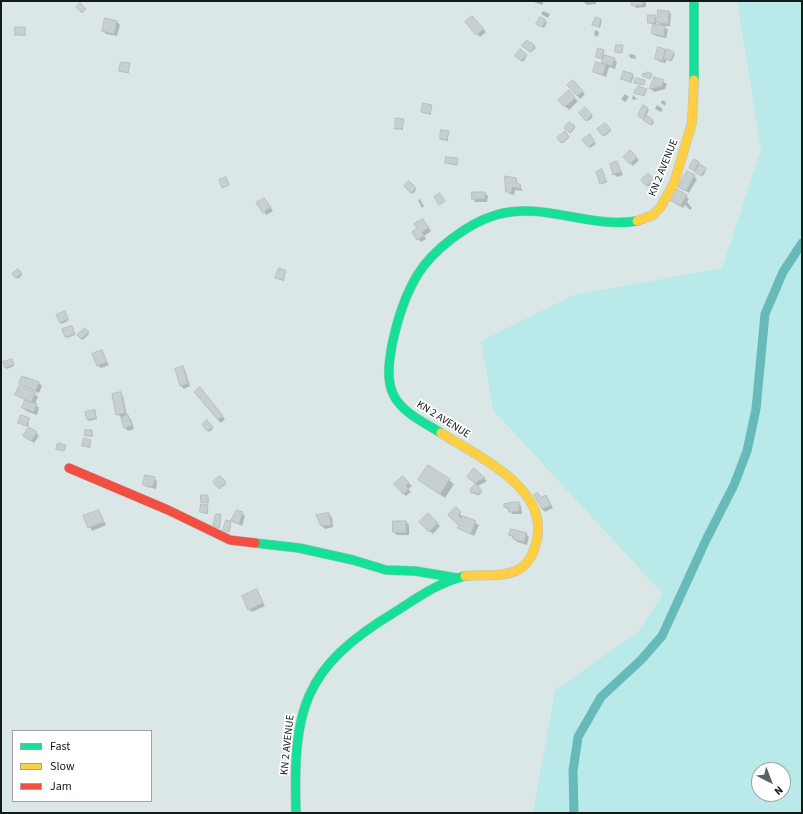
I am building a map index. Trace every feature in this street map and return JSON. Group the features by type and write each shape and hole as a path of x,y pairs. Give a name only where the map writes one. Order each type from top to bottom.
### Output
{"main road":[{"name":"KN 2 AVENUE","path":"296,813 296,765 299,732 304,707 315,683 341,651 369,627 441,584 473,574 507,575 520,570 530,559 538,541 539,531 537,515 522,490 504,473 409,413 391,393 388,375 389,364 401,312 416,276 426,262 466,227 484,218 520,211 537,211 599,221 630,222 642,220 654,214 665,200 677,174 691,130 694,105 694,1"},
{"path":"69,468 168,510 230,540 299,548 353,560 386,570 415,571 458,578"}],"shaded area":[{"path":"737,1 802,1 802,813 533,813 555,690 638,632 663,594 493,410 481,341 574,295 722,268 761,150"}],"building":[{"path":"631,1 643,1 643,5 632,6"},
{"path":"80,3 86,9 82,13 76,7"},
{"path":"658,10 669,11 668,24 657,23"},
{"path":"648,15 655,15 655,23 648,23"},
{"path":"472,16 484,29 476,35 465,22"},
{"path":"540,17 546,20 542,27 536,24"},
{"path":"596,17 601,19 599,27 592,25"},
{"path":"105,18 117,21 114,34 102,31"},
{"path":"653,24 665,26 664,36 652,34"},
{"path":"15,27 25,27 25,35 15,35"},
{"path":"527,40 535,46 530,52 522,46"},
{"path":"616,45 623,45 622,53 615,52"},
{"path":"658,47 665,49 663,61 655,59"},
{"path":"598,48 604,50 602,59 596,57"},
{"path":"520,49 527,55 521,61 515,56"},
{"path":"667,49 674,52 671,60 663,59"},
{"path":"604,55 615,58 612,66 602,63"},
{"path":"121,62 130,63 128,73 119,71"},
{"path":"596,62 606,65 603,75 593,72"},
{"path":"624,71 633,74 630,82 621,79"},
{"path":"647,72 652,74 650,79 642,76 643,73 646,74"},
{"path":"654,77 664,80 662,86 650,89"},
{"path":"636,78 645,80 644,85 634,83"},
{"path":"573,80 583,91 577,96 567,85"},
{"path":"638,86 647,89 644,96 634,93"},
{"path":"569,90 575,98 565,107 558,100"},
{"path":"423,103 432,105 430,114 421,112"},
{"path":"643,105 648,108 643,119 638,116"},
{"path":"585,107 592,115 586,121 579,113"},
{"path":"646,115 653,120 651,125 643,120"},
{"path":"396,118 404,119 402,129 395,129"},
{"path":"569,122 575,126 570,133 564,128"},
{"path":"605,123 611,130 603,136 597,129"},
{"path":"441,130 449,131 447,140 440,139"},
{"path":"565,131 569,137 561,143 557,138"},
{"path":"590,134 595,142 588,147 582,140"},
{"path":"630,150 637,157 630,164 623,157"},
{"path":"446,157 458,158 457,165 445,163"},
{"path":"694,159 699,162 694,171 689,168"},
{"path":"617,161 621,172 613,175 610,164"},
{"path":"699,164 706,168 701,176 695,172"},
{"path":"602,169 606,181 600,184 596,172"},
{"path":"687,171 695,175 686,191 678,187"},
{"path":"648,173 654,179 646,186 641,180"},
{"path":"505,176 516,178 517,183 521,185 520,189 512,187 512,192 506,192"},
{"path":"226,177 229,185 222,188 219,180"},
{"path":"409,181 416,188 411,193 404,186"},
{"path":"677,189 687,195 680,206 670,200"},
{"path":"472,192 485,192 485,199 472,199"},
{"path":"440,193 445,201 439,205 434,197"},
{"path":"264,198 271,207 263,213 256,203"},
{"path":"423,219 429,228 422,232 424,236 417,240 412,232 417,228 414,224"},
{"path":"279,268 286,271 283,280 275,278"},
{"path":"18,269 22,273 16,278 12,274"},
{"path":"65,311 68,319 60,323 56,315"},
{"path":"72,326 75,334 65,337 62,329"},
{"path":"85,328 89,332 81,339 77,335"},
{"path":"102,350 107,362 97,366 92,354"},
{"path":"12,359 14,365 5,368 3,362"},
{"path":"183,366 188,384 180,386 175,369"},
{"path":"22,376 39,382 36,391 19,384"},
{"path":"19,386 36,393 31,402 15,395"},
{"path":"200,387 223,416 218,420 194,392"},
{"path":"121,392 125,413 116,415 112,394"},
{"path":"25,400 37,404 34,412 22,408"},
{"path":"95,410 96,418 87,420 85,412"},
{"path":"21,415 30,418 26,426 18,423"},
{"path":"128,415 132,426 124,428 121,417"},
{"path":"207,420 213,427 207,431 202,425"},
{"path":"29,427 37,432 31,441 23,436"},
{"path":"85,430 92,430 92,436 85,436"},
{"path":"84,438 91,440 89,447 82,446"},
{"path":"58,443 66,445 64,451 56,449"},
{"path":"428,465 450,479 440,494 418,480"},
{"path":"474,468 485,478 475,483 467,477"},
{"path":"145,475 155,477 153,487 143,485"},
{"path":"220,476 226,482 219,489 213,482"},
{"path":"403,476 409,483 406,486 409,489 403,494 394,484"},
{"path":"476,484 482,491 476,495 475,492 471,493 470,489"},
{"path":"538,493 541,498 546,495 551,505 542,509 534,495"},
{"path":"201,495 208,495 208,503 201,502"},
{"path":"519,502 519,511 509,512 508,507 504,507 504,504"},
{"path":"201,504 208,505 207,513 200,512"},
{"path":"456,507 461,512 458,515 461,518 463,516 476,521 471,534 457,528 459,526 448,515"},
{"path":"99,510 104,522 88,528 83,516"},
{"path":"237,510 243,512 239,524 231,521"},
{"path":"329,513 331,525 321,526 316,515"},
{"path":"428,513 438,523 429,532 419,522"},
{"path":"216,514 221,514 219,528 213,527"},
{"path":"226,520 231,521 229,532 223,530"},
{"path":"393,521 406,521 406,533 393,532"},
{"path":"511,529 527,533 524,542 513,539 513,536 509,535"},
{"path":"257,589 263,603 248,610 242,596"}],"waterway":[{"path":"574,813 573,771 578,737 601,697 641,660 662,636 706,540 734,485 747,451 756,409 765,314 783,272 802,243"}],"traffic: fast":[{"path":"694,1 694,80"},
{"path":"441,433 403,408 391,390 389,377 389,364 392,345 402,308 418,274 433,256 452,238 474,224 496,215 531,211 601,221 637,221"},
{"path":"255,543 299,548 353,560 386,570 415,571 457,578"},
{"path":"296,813 297,746 301,719 310,695 322,673 340,653 364,632 428,591 446,582 465,576"}],"traffic: slow":[{"path":"637,221 653,215 660,208 674,183 692,123 694,80"},
{"path":"441,433 507,475 521,489 532,504 538,520 537,539 533,553 527,563 510,573 500,575 465,576"}],"traffic: jam":[{"path":"69,468 168,510 230,540 255,543"}]}
